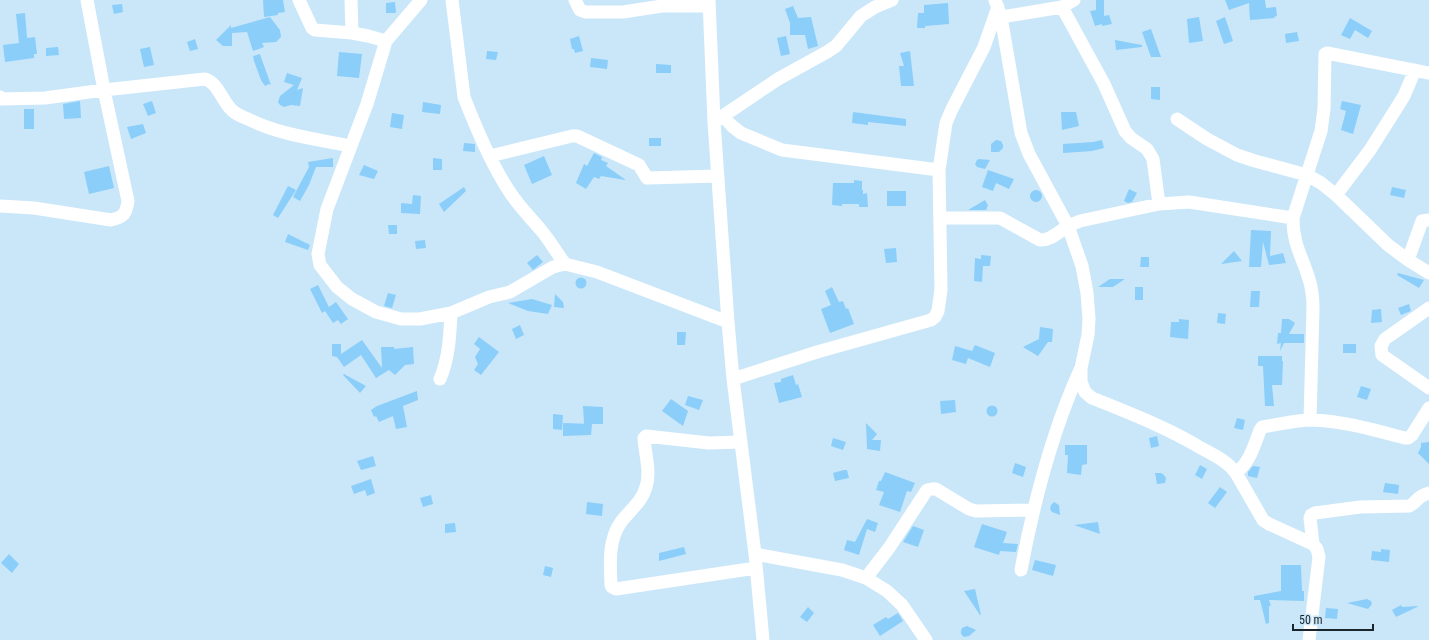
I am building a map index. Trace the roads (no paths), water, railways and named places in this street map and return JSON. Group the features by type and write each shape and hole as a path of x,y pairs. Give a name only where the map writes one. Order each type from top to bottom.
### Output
{"street":[{"path":"0,206 34,208 111,220 120,218 126,212 128,201 104,90 87,0"},
{"path":"299,0 312,28 315,30 352,33 386,41"},
{"path":"351,0 352,33"},
{"path":"421,0 386,41 367,104 327,209 318,254 320,266 337,287 352,299 376,312 401,319 420,319 451,313 489,297 510,292 553,267 565,264 597,272 728,322"},
{"path":"452,0 464,97 490,156 508,189 520,206 541,229 565,264"},
{"path":"575,0 580,10 586,12 623,12 662,6 709,3 719,119 718,176 728,322 733,379 755,554 763,640"},
{"path":"719,119 778,79 836,46 861,16 875,6 892,0"},
{"path":"998,8 1062,7 1074,0"},
{"path":"1062,7 1104,84 1125,131 1131,138 1147,149 1153,159 1159,204"},
{"path":"733,379 817,352 931,320 935,316 938,311 941,290 939,170 946,123 984,47 998,8"},
{"path":"998,8 1021,133 1029,154 1068,226 1082,266 1088,299 1089,320 1088,335 1081,368 1062,414 1033,510 1021,570"},
{"path":"1310,420 1313,308 1312,291 1295,243 1293,218 1321,131 1324,110 1326,53 1429,74"},
{"path":"1336,195 1370,150 1404,96 1415,70"},
{"path":"0,101 45,98 205,79 211,81 227,105 235,113 258,124 286,133 351,146"},
{"path":"719,119 741,133 782,150 939,170"},
{"path":"1177,119 1207,139 1237,155 1307,175 1321,183 1336,195 1388,245 1429,273"},
{"path":"490,156 577,136 639,165 644,176 647,178 718,176"},
{"path":"941,218 1000,218 1040,240 1044,240 1080,221 1159,204 1188,202 1262,215 1293,218"},
{"path":"1408,260 1422,221 1429,220"},
{"path":"1429,308 1385,338 1380,350 1382,355 1429,388"},
{"path":"440,379 450,340 451,313"},
{"path":"1081,368 1083,387 1085,392 1092,398 1160,425 1221,459 1231,466 1236,473 1263,520 1313,544 1317,549 1319,557 1309,640"},
{"path":"1236,473 1248,461 1262,427 1310,420 1359,426 1408,438 1412,435 1429,408"},
{"path":"741,442 708,443 646,436 644,438 648,472 647,486 642,498 620,523 616,533 611,549 611,585 616,589 756,568"},
{"path":"866,578 889,548 927,490 932,488 936,489 969,509 976,511 1033,510"},
{"path":"1313,544 1310,518 1311,515 1315,513 1349,508 1409,506 1412,505 1420,496 1429,493"},
{"path":"755,554 842,570 866,578 887,591 902,605 926,640"}]}
